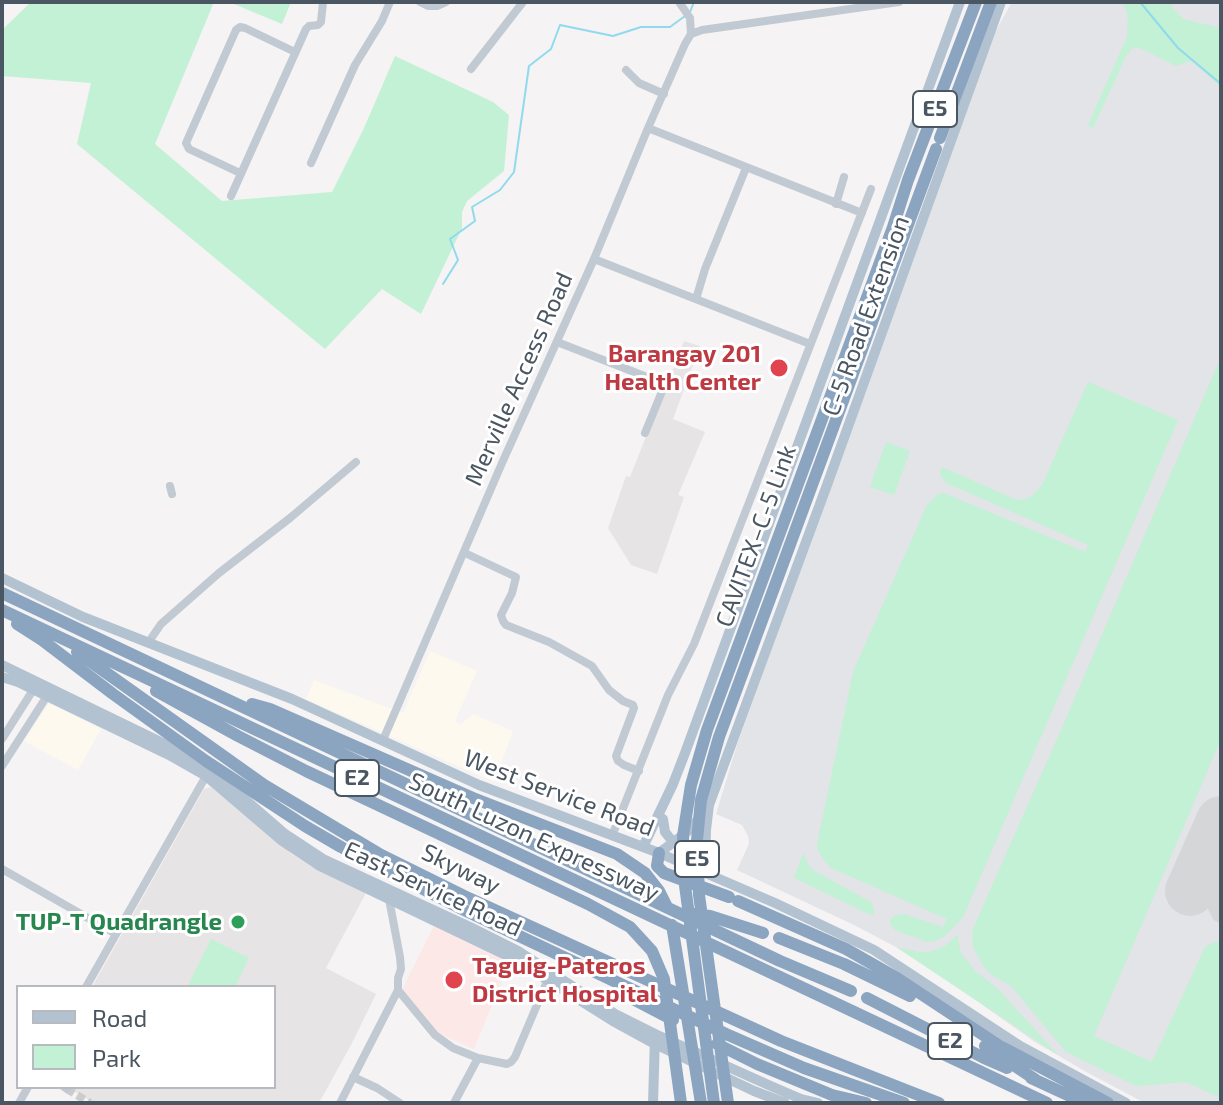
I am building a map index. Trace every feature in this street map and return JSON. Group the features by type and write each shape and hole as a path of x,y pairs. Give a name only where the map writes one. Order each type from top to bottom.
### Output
{"highway":[{"name":"CAVITEX–C-5 Link","path":"714,1103 687,903 683,836 687,801 697,761 749,617 976,2"},
{"name":"CAVITEX–C-5 Link","path":"728,1103 699,895 697,840 701,800 709,767 991,2"},
{"name":"South Luzon Expressway","path":"2,593 780,961 851,991"},
{"name":"Skyway","path":"2,603 60,640 264,785 461,901 587,968 763,1051 904,1103"},
{"name":"South Luzon Expressway","path":"2,613 37,626 1047,1103"},
{"name":"Skyway","path":"2,613 206,761 305,826 461,901 781,1041 939,1103"},
{"path":"37,626 306,771 622,922 652,951 664,979 681,1103"},
{"path":"236,704 270,709 473,798 596,845 640,869 659,891 670,916 701,1103"},
{"path":"651,850 661,871 734,899 846,949 897,978 1000,1046 1108,1103"},
{"name":"South Luzon Expressway","path":"679,912 710,916 763,933"},
{"name":"E2","path":"779,938 902,991 1036,1080"},
{"name":"Skyway","path":"587,968 608,986 728,1050 832,1095 866,1103"},
{"name":"E2","path":"867,998 984,1058 1085,1103"}],"main road":[{"name":"C-5 Road Extension","path":"705,872 709,805 1001,2"},
{"name":"C-5 Road Extension","path":"673,784 959,3"},
{"name":"West Service Road","path":"2,578 83,617 292,699 479,785 705,872 874,950 1020,1046 1126,1103"},
{"name":"East Service Road","path":"2,665 210,769 285,834 323,859 470,927 655,1039 769,1100 785,1103"},
{"name":"East Service Road","path":"2,677 169,755 206,776 281,840 320,866 516,955 613,1021 801,1099 818,1103"},
{"path":"651,850 673,784"},
{"path":"651,850 673,784"},
{"path":"651,850 673,842 698,821 709,805"},
{"path":"663,819 665,832 673,842"},
{"path":"653,1103 655,1039"},
{"path":"752,1079 756,1103"}],"street":[{"path":"231,196 307,27 320,24 323,2"},
{"path":"311,163 355,65 390,2"},
{"path":"420,2 437,6 446,2"},
{"path":"471,69 523,2"},
{"path":"679,4 690,18 691,34 899,2"},
{"path":"240,173 189,149 186,143 236,30 245,28 295,52"},
{"name":"Merville Access Road","path":"383,740 691,34"},
{"path":"626,70 639,83 664,94"},
{"path":"648,128 862,213"},
{"path":"696,299 746,168"},
{"path":"836,204 844,177"},
{"path":"612,836 668,695 694,644 871,189"},
{"path":"594,259 810,344"},
{"path":"557,342 663,383 665,386 645,433"},
{"path":"148,643 161,624 219,573 356,462"},
{"path":"465,553 516,577 501,615 506,625 549,642 592,666 609,690 633,705 616,756 624,765 639,771"},
{"path":"2,739 33,690"},
{"path":"2,766 47,696"},
{"path":"87,985 206,776"},
{"path":"2,869 116,934"},
{"path":"340,1103 398,990 400,957 389,899"},
{"path":"398,990 435,1035 453,1048 478,1058 507,1064 515,1057 548,979"},
{"path":"454,1103 478,1058"},
{"path":"353,1077 400,1103"}],"shaded area":[{"path":"1012,2 1221,2 1221,1103 1145,1103 1088,1073 1035,1042 896,947 737,870 748,846 748,836 742,825 716,814 737,745 990,41"},
{"path":"684,341 700,346 673,419 705,432 678,495 684,497 657,574 631,565 608,528 626,476 630,477"},
{"path":"430,651 477,671 455,721 460,725 473,714 513,731 494,782 306,699 314,680 403,713"},
{"path":"49,703 101,729 78,770 24,741"},
{"path":"211,787 312,867 366,893 326,968 376,994 319,1103 94,1103 70,1089 276,1089 276,985 93,985 204,789"},
{"name":"Taguig-Pateros District Hospital","path":"435,924 503,957 507,968 474,1049 433,1031 401,992"}],"green space":[{"path":"31,2 214,2 155,144 222,201 332,192 395,56 493,102 509,115 504,171 467,201 462,212 462,228 421,314 382,289 325,349 77,144 91,83 2,76 2,30"},
{"path":"229,2 291,2 282,24"},
{"path":"1123,2 1168,2 1183,19 1221,28 1221,87 1191,61 1176,66 1138,47 1133,48 1126,56 1093,128 1088,125 1127,37 1128,16"},
{"path":"1221,357 1221,739 1094,1036 1152,1062 1205,947 1216,941 1221,942 1221,1098 1186,1082 1136,1086 1066,1052 1012,987 989,973 973,947 972,937"},
{"path":"1088,382 1178,420 963,917 938,940 927,942 897,931 890,925 890,920 904,914 943,927 947,919 831,868 818,850 853,672 927,505 938,494 944,493 1085,552 1088,545 946,483 940,472 942,467 1017,500 1033,495 1042,485"},
{"path":"886,442 910,451 894,495 870,487"},
{"path":"803,853 813,870 871,902 873,916 794,878"},
{"path":"957,935 961,953 975,971 997,988 1058,1055 896,947 929,952 945,946"},
{"path":"211,939 249,958 236,985 188,985"}],"waterway":[{"path":"690,12 694,2"},
{"path":"1140,2 1178,48 1221,84"},
{"path":"443,284 458,260 450,239 475,221 472,207 500,190 514,172 529,66 551,49 560,25 613,36 641,27 670,27 685,16"}],"taxiway":[{"path":"1212,843 1208,879 1221,913"}],"runway":[{"path":"1190,891 1221,821"}],"tunnel":[{"path":"67,1089 90,1103"}],"place":[{"name":"Barangay 201 Health Center","path":"779,368"},
{"name":"TUP-T Quadrangle","path":"238,922"},
{"name":"Taguig-Pateros District Hospital","path":"454,980"}]}
